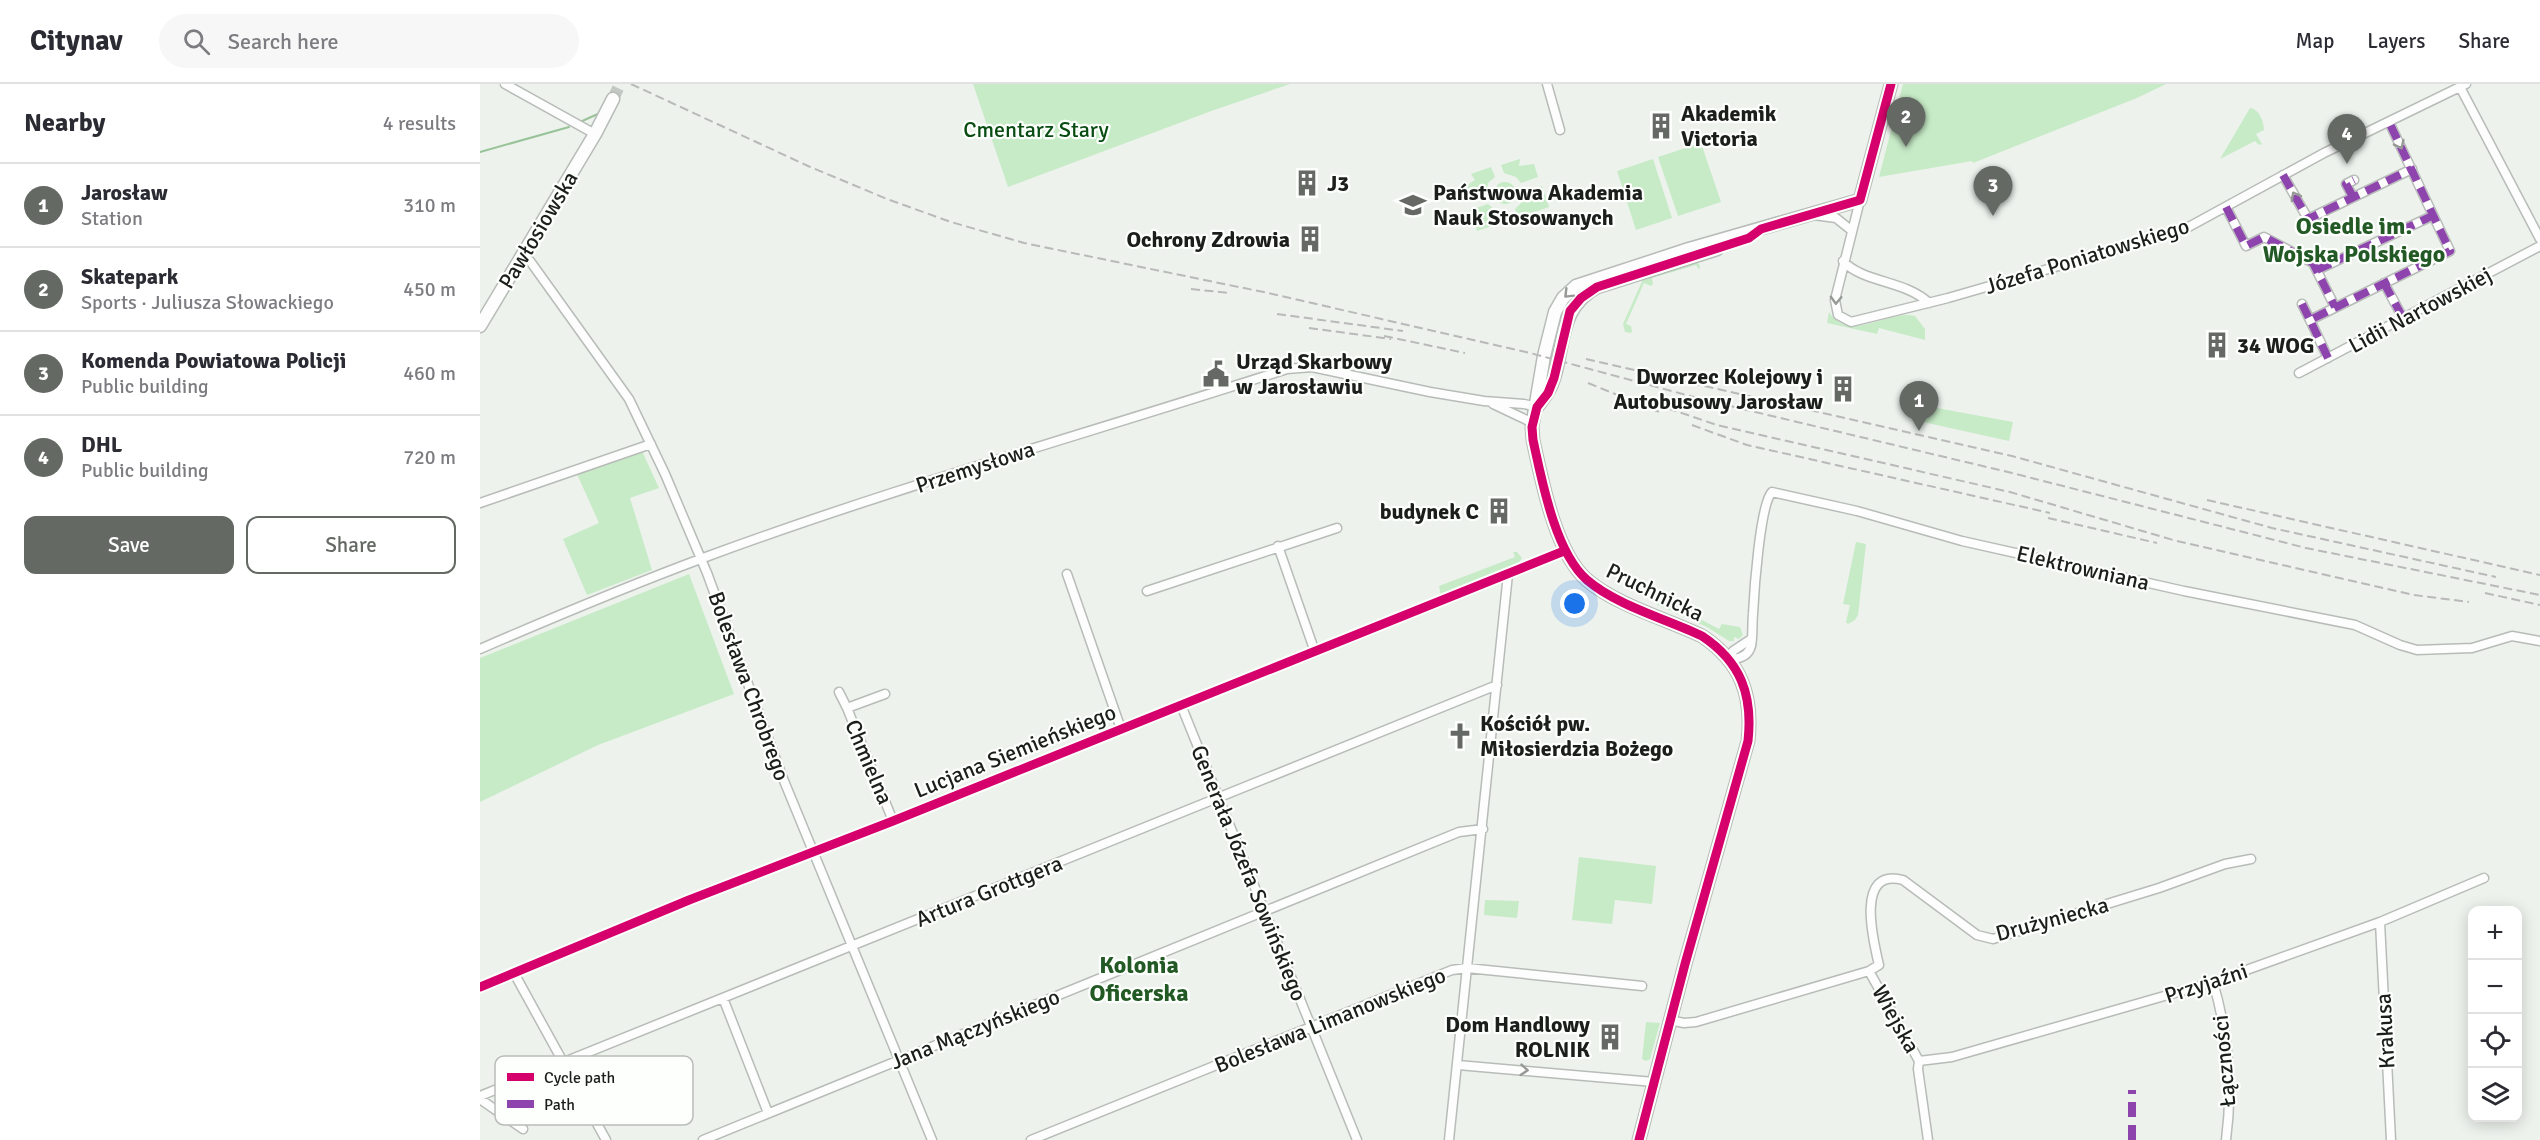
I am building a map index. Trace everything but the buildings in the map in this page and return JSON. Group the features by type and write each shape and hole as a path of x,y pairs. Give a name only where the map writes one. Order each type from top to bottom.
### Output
{"main road":[{"path":"1860,200 1891,84"},
{"name":"Pawłosiowska","path":"480,326 595,134 613,99"},
{"name":"Pruchnicka","path":"1639,1140 1748,741 1750,707 1744,685 1729,659 1702,636 1607,594 1586,579 1564,550 1533,440 1533,423 1544,356 1555,312 1563,298 1576,286 1606,275 1860,200"}],"street":[{"path":"505,84 595,134"},
{"path":"1547,84 1560,130"},
{"path":"2463,85 2540,239"},
{"name":"Józefa Poniatowskiego","path":"1843,261 1834,300 1838,315 1844,320 1859,322 1929,303 2183,230 2283,176 2463,85"},
{"path":"2310,320 2450,251 2389,122"},
{"path":"2283,176 2308,219 2412,169"},
{"path":"2353,197 2346,184 2354,180"},
{"path":"1860,200 1843,261 1854,271 1920,294 1929,303"},
{"path":"2226,207 2246,246 2264,237 2313,263 2335,307"},
{"path":"1813,214 1836,218 1851,230"},
{"path":"2317,270 2432,216"},
{"name":"Lidii Nartowskiej","path":"2300,373 2540,246"},
{"name":"Bolesława Chrobrego","path":"523,256 530,261 608,368 629,399 651,444 701,559 782,776 932,1140"},
{"path":"2384,283 2403,318"},
{"path":"2302,304 2328,358"},
{"name":"Przemysłowa","path":"480,649 701,559 984,463 1287,369 1312,367 1484,401"},
{"path":"1484,401 1537,407"},
{"path":"1484,401 1533,423"},
{"path":"480,503 651,444"},
{"name":"Elektrowniana","path":"1729,659 1739,659 1745,656 1751,646 1755,577 1765,505 1772,492 1860,512 1962,541 2184,591 2355,625 2417,650 2472,648 2512,636 2540,641"},
{"path":"1147,591 1337,528"},
{"path":"1278,546 1315,652"},
{"name":"Lucjana Siemieńskiego","path":"480,987 813,850 893,821 1564,550"},
{"path":"1067,574 1121,729"},
{"path":"1449,1140 1508,574"},
{"name":"Artura Grottgera","path":"580,1056 1497,685"},
{"path":"839,692 846,708"},
{"name":"Chmielna","path":"885,694 846,708 893,821"},
{"name":"Generała Józefa Sowińskiego","path":"1181,705 1357,1140"},
{"name":"Jana Mączyńskiego","path":"703,1140 1459,832 1483,829"},
{"name":"Drużyniecka","path":"1869,971 1879,965 1870,909 1874,887 1893,877 1903,880 1977,935 1993,939 2159,888 2240,860 2251,859"},
{"name":"Przyjaźni","path":"1919,1061 1952,1057 2213,982 2380,922 2484,878"},
{"name":"Krakusa","path":"2380,922 2391,1140"},
{"name":"Bolesława Limanowskiego","path":"1030,1140 1452,970 1467,968 1642,986"},
{"path":"1670,1020 1684,1023 1696,1022 1869,971"},
{"name":"Wiejska","path":"1869,971 1919,1061 1918,1069 1928,1140"},
{"path":"514,973 559,1056"},
{"name":"Łączności","path":"2213,982 2219,1002 2227,1054 2229,1119 2226,1140"},
{"path":"723,999 768,1113"},
{"path":"1458,1065 1654,1082"},
{"name":"Artura Grottgera","path":"480,1097 495,1091"},
{"name":"Artura Grottgera","path":"480,1097 495,1108"},
{"name":"Artura Grottgera","path":"518,1125 523,1129"},
{"path":"598,1125 606,1140"}],"green space":[{"name":"Cmentarz Stary","path":"973,84 1290,84 1008,187"},
{"path":"1903,84 2166,84 2137,98 1973,163 1972,161 1879,177"},
{"path":"2250,108 2256,111 2262,119 2264,130 2256,134 2262,144 2259,145 2255,141 2220,159"},
{"path":"1701,143 1721,202 1678,216 1658,157"},
{"path":"1520,159 1519,166 1534,164 1538,177 1521,183 1516,177 1504,173 1501,165"},
{"path":"1653,159 1672,218 1636,230 1617,171"},
{"path":"1491,167 1495,177 1488,183 1486,195 1468,201 1463,188 1475,180 1471,174"},
{"path":"1501,182 1509,182 1516,189 1516,197 1509,204 1501,204 1494,197 1494,189"},
{"path":"1542,186 1549,207 1518,218 1515,209 1523,201 1524,192"},
{"path":"1488,204 1496,211 1507,213 1510,220 1477,231 1470,210"},
{"path":"1697,261 1700,266 1699,270 1696,265 1652,278 1651,286 1644,283 1626,324 1631,326 1632,331 1631,333 1625,332 1623,324 1644,277"},
{"path":"1829,312 1838,321 1848,326 1869,324 1904,315 1915,316 1925,329 1925,340 1879,328 1877,334 1827,323"},
{"path":"1926,406 2013,422 2009,441 1914,420 1916,412 1924,413"},
{"path":"642,451 659,488 630,498 652,570 587,595 563,539 599,523 577,474"},
{"path":"1856,542 1866,544 1858,615 1848,624 1846,622 1850,605 1843,604"},
{"path":"1513,552 1517,552 1522,558 1517,565 1441,596 1439,586 1515,557"},
{"path":"689,574 734,694 598,745 480,802 480,658"},
{"path":"1663,597 1672,597 1687,606 1687,609 1690,607 1695,610 1693,613 1696,615 1698,611 1702,613 1700,619 1719,629 1722,624 1740,627 1743,635 1739,639 1734,637 1734,641 1729,641 1707,627 1656,604"},
{"path":"1579,857 1656,866 1652,904 1615,900 1612,924 1572,920"},
{"path":"1485,900 1519,901 1517,918 1484,915"},
{"path":"1646,1022 1660,1023 1650,1059 1646,1061 1642,1059"}],"waterway":[{"path":"580,122 600,113"},
{"path":"480,152 569,127"}],"tunnel":[{"path":"613,99 620,84"}],"railway":[{"path":"631,84 808,166 887,199 951,222 1024,243 1268,293 1530,353 1709,401 2012,473 2306,548 2540,595"},
{"path":"1191,289 1229,293"},
{"path":"1277,314 1403,331"},
{"path":"1309,328 1391,339"},
{"path":"1384,336 1465,353"},
{"path":"1586,359 2012,456 2272,528 2496,577"},
{"path":"1588,383 1662,413"},
{"path":"1655,404 1717,425 2010,492 2173,540 2414,595 2469,602"},
{"path":"1692,425 1747,445 2050,513"},
{"path":"2207,500 2540,575"},
{"path":"2048,518 2157,543"},
{"path":"2485,593 2540,605"}],"marked path":[{"path":"2328,358 2310,320 2450,251 2389,122"},
{"path":"2283,175 2308,219 2412,169"},
{"path":"2353,197 2346,184 2354,180"},
{"path":"2226,207 2246,246 2264,237 2313,263 2335,307"},
{"path":"2317,270 2432,216"},
{"path":"2384,283 2403,318"},
{"path":"2302,304 2310,320"},
{"path":"2132,1090 2132,1140"}],"cycle path":[{"path":"1639,1140 1685,964 1748,741 1746,694 1742,681 1726,657 1702,636 1612,597 1587,580 1576,568 1566,552 1551,515 1532,427 1537,407 1548,393 1554,378 1570,311 1581,298 1597,287 1749,238 1761,229 1860,200 1891,84"},
{"path":"480,987 689,900 893,821 1564,551"}],"place":[{"name":"Akademik Victoria","path":"1661,126"},
{"name":"Skatepark","path":"1906,147"},
{"name":"DHL","path":"2347,164"},
{"name":"J3","path":"1307,183"},
{"name":"Państwowa Akademia Nauk Stosowanych","path":"1413,205"},
{"name":"Komenda Powiatowa Policji","path":"1993,216"},
{"name":"Ochrony Zdrowia","path":"1310,239"},
{"name":"34 WOG","path":"2217,345"},
{"name":"Urząd Skarbowy w Jarosławiu","path":"1216,374"},
{"name":"Dworzec Kolejowy i Autobusowy Jarosław","path":"1843,389"},
{"name":"Jarosław","path":"1919,431"},
{"name":"budynek C","path":"1499,511"},
{"name":"Kościół pw. Miłosierdzia Bożego","path":"1460,736"},
{"name":"Dom Handlowy ROLNIK","path":"1610,1037"}],"district":[{"name":"Osiedle im. Wojska Polskiego","path":"2354,240"},
{"name":"Kolonia Oficerska","path":"1139,979"}]}
